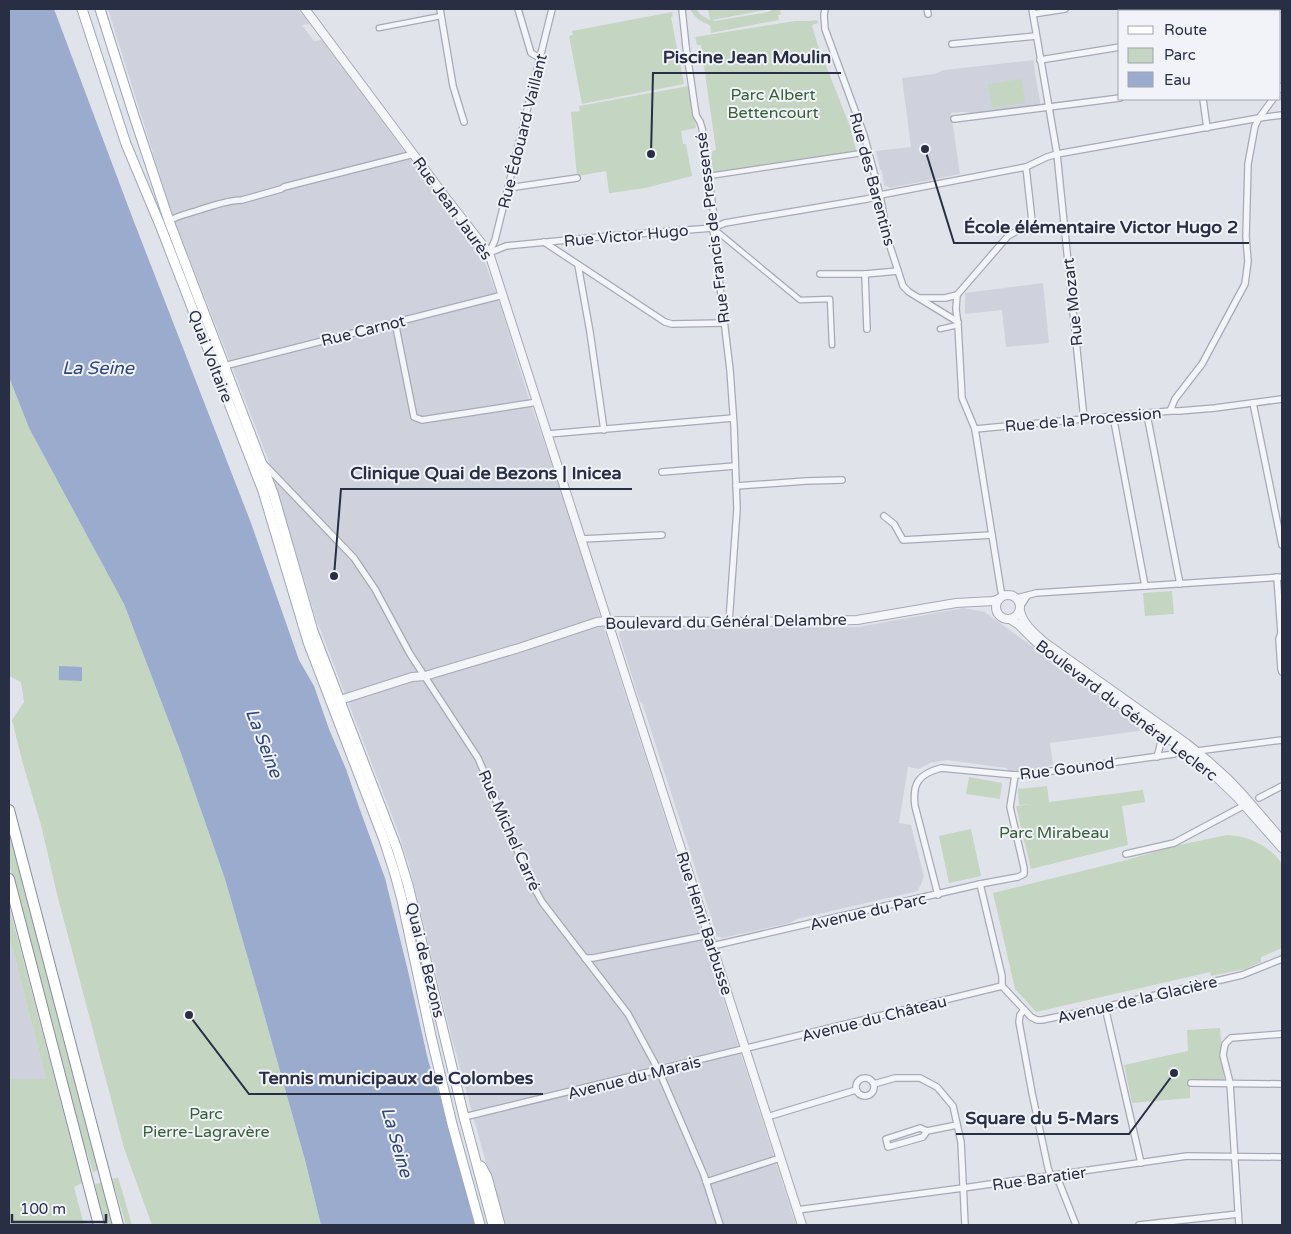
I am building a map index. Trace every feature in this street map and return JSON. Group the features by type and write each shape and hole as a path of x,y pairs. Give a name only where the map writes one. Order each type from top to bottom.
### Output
{"highway":[{"path":"9,810 118,1225"},
{"path":"9,882 99,1225"}],"main road":[{"name":"Quai Voltaire","path":"82,9 126,144 164,234 263,491 308,642 326,690 335,703"},
{"name":"Quai Voltaire","path":"100,9 169,221 273,493 335,703"},
{"name":"Quai de Bezons","path":"335,703 339,723 384,840 395,874 446,1097 480,1225"},
{"name":"Quai de Bezons","path":"335,703 396,848 408,885 464,1118 493,1225"},
{"path":"446,1097 464,1118 457,1140"},
{"path":"475,1159 483,1168 487,1177 500,1225"}],"street":[{"name":"Rue Jean Jaurès","path":"305,9 489,253 582,539"},
{"path":"440,9 453,86 464,122"},
{"path":"518,9 531,53 540,58"},
{"name":"Rue Édouard Vaillant","path":"489,253 495,240 552,9"},
{"name":"Rue Francis de Pressensé","path":"682,9 696,115 702,128 709,176 714,216 712,228 730,370 737,509 729,622"},
{"name":"Rue des Barentins","path":"825,9 825,29 869,152 880,195 888,240 903,286 909,292 958,323"},
{"path":"1032,11 1065,9"},
{"name":"Rue Mozart","path":"1032,11 1056,154 1084,419"},
{"path":"379,28 441,16"},
{"path":"952,44 1036,36"},
{"path":"1040,60 1118,47"},
{"path":"954,119 1118,98"},
{"path":"1203,100 1208,128"},
{"path":"1259,118 1272,100"},
{"name":"Rue Victor Hugo","path":"489,253 506,246 712,228 726,223 867,199 1026,168 1056,154 1282,115"},
{"name":"Rue de la Procession","path":"975,429 1084,419 1148,417 1170,411 1175,400 1202,364 1245,284 1248,261 1246,237 1248,164 1255,126 1259,118"},
{"path":"709,176 869,152"},
{"path":"169,221 180,215 414,154"},
{"path":"1026,168 1033,230"},
{"path":"508,188 577,178"},
{"path":"712,228 800,300 830,299 832,345"},
{"path":"919,298 945,298 957,295 1008,236 1017,232 1033,230 1064,229"},
{"path":"544,242 665,322 672,324 724,323"},
{"path":"578,265 604,430"},
{"path":"820,274 865,274 898,271"},
{"path":"865,274 867,329"},
{"name":"Rue Carnot","path":"224,366 504,295"},
{"path":"957,295 956,309 962,398 975,429 1001,598"},
{"path":"395,322 414,417 422,420 538,402"},
{"path":"940,329 958,323"},
{"path":"1170,411 1215,408 1282,399"},
{"path":"1253,403 1282,545"},
{"path":"1148,417 1180,584"},
{"path":"548,434 733,418"},
{"path":"1114,419 1146,586"},
{"name":"Rue Michel Carré","path":"260,460 354,558 375,589 410,654 478,758 530,880 542,902 628,1014 659,1071 706,1182 720,1225"},
{"path":"662,472 735,466"},
{"path":"736,486 842,480"},
{"path":"884,516 894,524 904,540 992,535"},
{"path":"582,539 662,535"},
{"name":"Rue Henri Barbusse","path":"582,539 802,1225"},
{"path":"1026,596 1016,616 1010,619 1001,617 996,610 996,605 1001,598 1009,594 1017,598 1036,592 1280,577 1281,633 1279,639 1282,672"},
{"name":"Boulevard du Général Delambre","path":"335,703 412,677 425,676 597,622 857,620 948,604 993,601 1001,598"},
{"path":"1017,598 1020,609"},
{"name":"Boulevard du Général Delambre","path":"972,602 996,610"},
{"name":"Boulevard du Général Leclerc","path":"1020,609 1022,618 1044,642 1197,751 1228,778 1282,840"},
{"name":"Boulevard du Général Leclerc","path":"1010,619 1018,624 1039,645 1213,772 1245,805 1282,848"},
{"path":"1157,757 1162,734"},
{"path":"1197,751 1282,740"},
{"name":"Rue Gounod","path":"938,894 914,796 916,786 921,777 929,771 941,768 1015,775 1030,774 1174,754"},
{"name":"Avenue du Parc","path":"712,946 980,884 1018,877 1024,874 1010,807 1015,775"},
{"path":"1259,798 1282,786"},
{"path":"1126,854 1174,843 1245,805"},
{"path":"980,884 1002,976 1002,986"},
{"path":"585,958 709,935"},
{"name":"Avenue de la Glacière","path":"1002,986 1024,1010 1037,1020 1042,1020 1242,975 1282,959"},
{"name":"Avenue du Château","path":"745,1049 1002,986"},
{"path":"1105,1007 1141,1163"},
{"path":"1024,1010 1018,1022 1051,1176 1059,1182 1076,1225"},
{"path":"1239,1225 1230,1083 1223,1056 1225,1044 1231,1038 1282,1034"},
{"name":"Avenue du Marais","path":"464,1118 745,1049"},
{"path":"863,1078 871,1079 874,1084 874,1090 867,1096 862,1096 856,1090 857,1082 863,1078"},
{"path":"874,1084 895,1078 920,1078 938,1087 953,1106 961,1142 965,1225"},
{"path":"1190,1083 1282,1084"},
{"path":"767,1118 856,1090"},
{"path":"927,1131 923,1136 888,1147 886,1139 920,1128 927,1131 957,1125"},
{"name":"Rue Baratier","path":"797,1210 1187,1156 1282,1156"},
{"path":"706,1182 780,1158"},
{"path":"1139,1225 1238,1214"}],"shaded area":[{"path":"108,9 298,9 310,24 302,25 314,41 322,40 483,257 500,304 528,396 572,521 600,616 796,1225 503,1225 452,1039 409,865 315,616 268,459 171,211"},
{"path":"1034,60 1041,106 975,116 967,112 951,113 960,174 890,188 884,185 876,151 911,147 902,78 934,74 944,70"},
{"path":"1043,283 1049,343 1006,347 1002,310 965,314 965,293"},
{"path":"963,608 985,612 1146,730 1050,743 1053,764 1042,769 1010,772 1006,768 947,760 930,763 919,769 908,767 899,823 911,825 924,877 918,891 797,919 790,923 722,938 717,936 642,702 640,702 619,635 620,629 626,627 858,627"},
{"path":"9,935 46,1079 9,1079"}],"green space":[{"path":"690,9 696,9 701,15 710,20 708,9 771,9 712,20 715,21 782,9 780,11 781,14 778,15 779,20 711,33 710,25 698,19"},
{"path":"672,12 673,16 671,17 684,84 582,104 569,36 573,35 572,31"},
{"name":"Parc Albert Bettencourt","path":"817,20 818,23 812,25 817,43 849,124 857,153 714,178 711,156 713,151 716,150 701,45 697,45 695,37 795,21"},
{"path":"1022,79 1025,103 992,108 988,84"},
{"path":"689,86 696,128 681,131 683,144 686,144 692,176 645,188 609,193 606,171 577,176 571,112 580,111 579,106"},
{"name":"Parc Pierre-Lagravère","path":"9,377 29,428 124,604 181,753 225,879 305,1160 321,1225 152,1225 124,1148 12,720 24,702 21,682 9,676"},
{"path":"1172,591 1174,614 1145,616 1143,593"},
{"path":"969,777 1002,783 1000,799 966,794"},
{"name":"Parc Mirabeau","path":"1047,786 1049,802 1143,790 1145,802 1122,806 1128,845 1031,869 1016,806 1031,804 1019,805 1018,789"},
{"path":"9,823 100,1169 93,1172 87,1153 83,1152 9,864"},
{"path":"971,829 981,876 949,883 939,836"},
{"path":"1227,835 1243,837 1258,843 1271,852 1282,864 1282,948 1261,957 1261,962 1245,969 1211,976 1210,972 1036,1012 1015,989 993,893 1179,845"},
{"path":"9,906 82,1183 74,1187 84,1225 9,1225 9,1079 46,1079 9,935"},
{"path":"1220,1028 1224,1080 1190,1080 1190,1098 1132,1103 1124,1065 1188,1051 1187,1030"},
{"path":"118,1177 132,1225 126,1225 112,1179"},
{"path":"103,1182 113,1225 104,1225 98,1203 95,1184"}],"water":[{"name":"La Seine","path":"9,9 54,9 251,523 299,660 314,686 385,878 428,1060 477,1225 321,1225 305,1160 225,879 181,753 124,604 29,428 9,377"},
{"path":"59,666 82,667 82,681 59,680"}],"place":[{"name":"École élémentaire Victor Hugo 2","path":"925,149"},
{"name":"Piscine Jean Moulin","path":"651,154"},
{"name":"Clinique Quai de Bezons | Inicea","path":"334,576"},
{"name":"Tennis municipaux de Colombes","path":"189,1015"},
{"name":"Square du 5-Mars","path":"1174,1073"}]}
